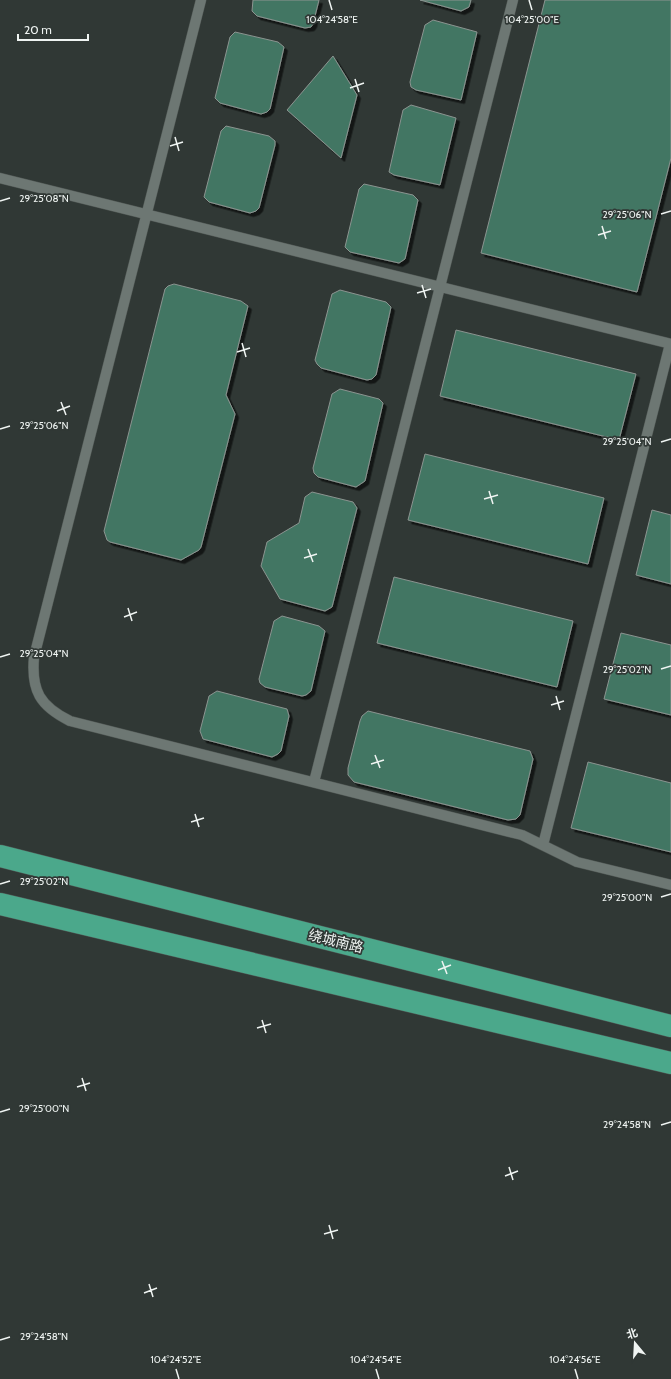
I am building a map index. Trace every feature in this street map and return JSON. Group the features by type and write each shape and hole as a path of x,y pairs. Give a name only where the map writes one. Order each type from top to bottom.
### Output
{"highway":[{"name":"绕城南路","path":"0,856 671,1026"},
{"path":"0,904 671,1063"}],"lane":[{"path":"201,0 34,657 32,674 36,691 44,704 55,714 70,721 522,834 577,862 671,885"},
{"path":"314,782 513,0"},
{"path":"0,178 670,344 543,845"}],"building":[{"path":"253,0 319,0 313,24 311,27 305,28 257,16 252,11"},
{"path":"420,0 471,0 469,7 461,11"},
{"path":"545,0 671,0 671,158 637,292 481,253"},
{"path":"433,20 477,32 461,100 416,90 411,87 410,82 425,25"},
{"path":"235,32 278,42 284,47 270,109 267,112 261,114 220,103 215,98 230,37"},
{"path":"333,56 357,95 341,158 287,110"},
{"path":"411,105 456,118 440,185 394,175 389,172 403,110"},
{"path":"226,126 269,136 275,141 259,208 250,213 209,202 204,197 221,131"},
{"path":"364,184 413,195 418,200 405,259 399,263 350,252 345,247 359,189"},
{"path":"174,284 241,301 248,306 226,395 235,414 201,547 199,550 181,560 110,542 107,540 104,531 165,289"},
{"path":"340,290 386,302 391,307 376,375 372,379 367,380 321,368 315,360 332,294"},
{"path":"456,330 636,374 619,440 440,396"},
{"path":"340,389 379,399 383,403 365,481 356,487 318,477 314,473 313,468 332,394"},
{"path":"425,454 604,498 588,564 408,520"},
{"path":"312,492 353,502 357,508 332,607 325,611 280,599 261,566 267,542 299,523 305,497"},
{"path":"652,510 671,515 671,584 636,575"},
{"path":"394,577 573,621 557,687 377,643"},
{"path":"282,616 319,626 325,631 311,691 306,695 302,696 265,687 260,683 259,679 274,621"},
{"path":"621,633 671,645 671,715 604,699"},
{"path":"217,691 287,709 289,716 281,751 272,757 203,739 200,731 209,696"},
{"path":"368,711 530,751 533,759 520,815 516,819 508,820 354,782 348,775 348,768 360,721 362,716"},
{"path":"588,762 671,783 671,852 571,828"}]}
